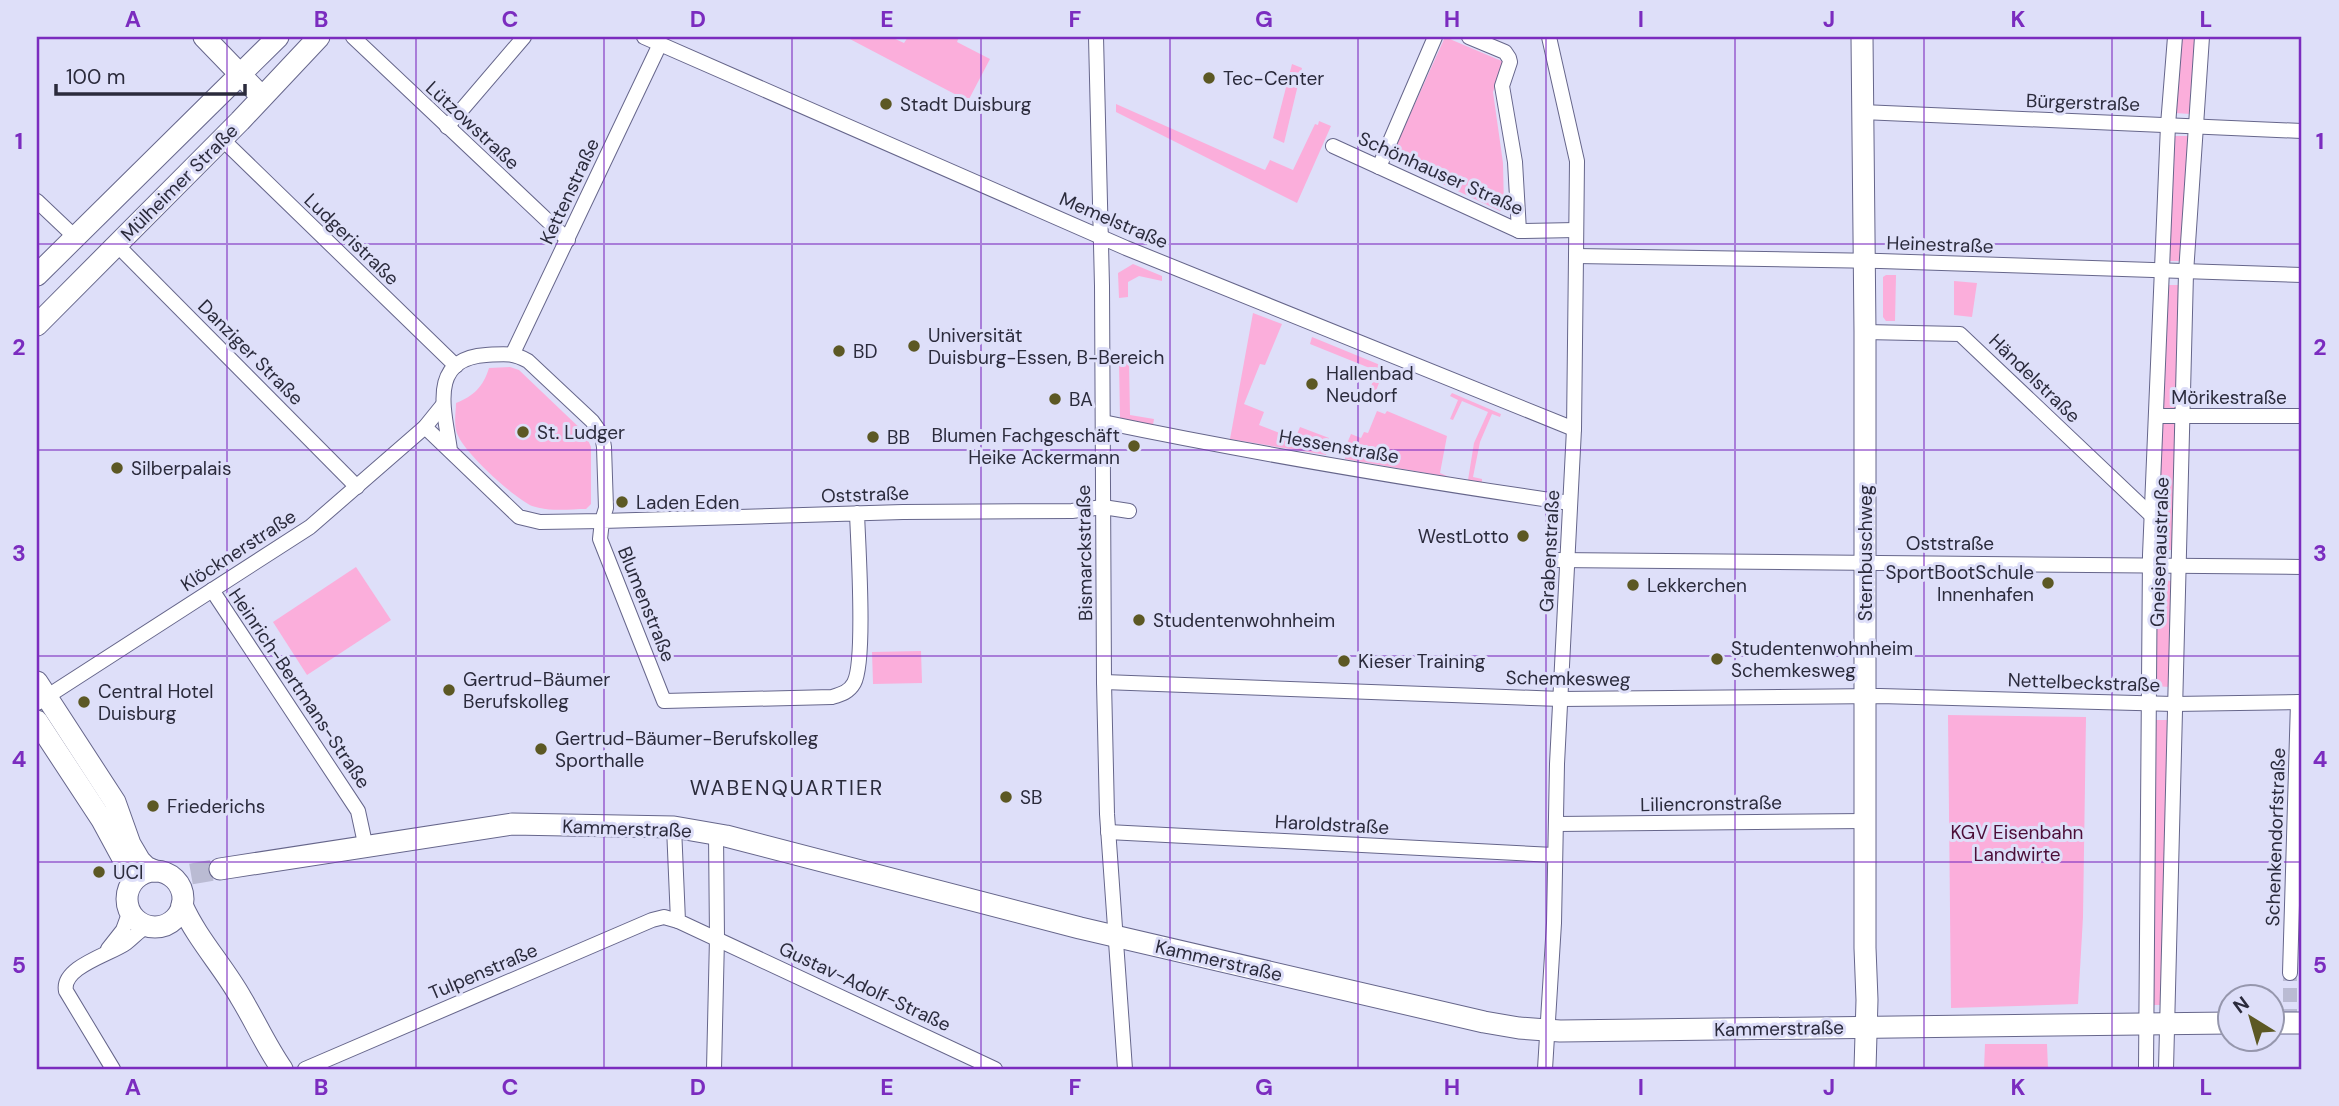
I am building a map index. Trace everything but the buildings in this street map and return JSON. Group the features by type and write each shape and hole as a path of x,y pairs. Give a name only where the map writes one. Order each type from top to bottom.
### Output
{"street":[{"path":"204,37 262,97"},
{"name":"Mülheimer Straße","path":"37,275 278,37"},
{"name":"Mülheimer Straße","path":"37,325 319,37"},
{"name":"Lützowstraße","path":"353,37 568,240"},
{"path":"447,127 524,37"},
{"name":"Memelstraße","path":"644,37 1100,236 1574,429"},
{"name":"Bismarckstraße","path":"1096,37 1108,832 1125,1069"},
{"path":"1379,167 1435,37"},
{"path":"1469,37 1505,52 1510,58 1502,86 1515,162 1519,231"},
{"name":"Grabenstraße","path":"1545,1069 1554,923 1561,560 1570,503 1574,429 1577,161 1549,37"},
{"name":"Sternbuschweg","path":"1862,37 1866,561 1865,1069"},
{"name":"Gneisenaustraße","path":"2166,1069 2156,1024 2147,702 2168,125 2175,37"},
{"name":"Gneisenaustraße","path":"2146,1069 2156,1024 2174,704 2186,273 2202,37"},
{"name":"Kettenstraße","path":"513,354 660,44"},
{"name":"Bürgerstraße","path":"1862,112 2302,131"},
{"name":"Ludgeristraße","path":"222,139 456,366"},
{"name":"Schönhauser Straße","path":"1333,146 1519,231 1576,230"},
{"path":"37,201 75,237"},
{"path":"103,209 105,228 117,245"},
{"name":"Danziger Straße","path":"117,245 357,487"},
{"name":"Heinestraße","path":"1576,256 1864,261 2302,275"},
{"name":"Händelstraße","path":"1865,332 1960,334 2152,516"},
{"path":"425,427 519,517 540,522 602,522 606,508 602,435 592,421 528,361 513,354 480,356 466,359 447,376 442,406 450,450"},
{"name":"Klöcknerstraße","path":"40,694 310,527 425,427 442,406"},
{"name":"Mörikestraße","path":"2156,416 2302,416"},
{"name":"Hessenstraße","path":"1103,422 1180,438 1570,503"},
{"name":"Oststraße","path":"602,522 857,513 1072,511 1103,508 1129,511"},
{"name":"Blumenstraße","path":"602,522 600,539 664,701 832,697 847,692 856,681 860,649 857,513"},
{"name":"Oststraße","path":"1561,560 2302,567"},
{"name":"Heinrich-Bertmans-Straße","path":"212,590 358,811 366,848"},
{"name":"Schemkesweg","path":"1104,682 1560,699 1865,696"},
{"path":"40,694 115,802 130,844 140,861 155,871 184,878 182,905 177,916 158,925 140,929 125,944 106,952 67,978 66,991 113,1069"},
{"name":"Nettelbeckstraße","path":"1865,696 2174,704 2300,702"},
{"name":"Schenkendorfstraße","path":"2290,972 2298,882 2300,702"},
{"path":"37,721 102,820 134,879"},
{"name":"Liliencronstraße","path":"1556,824 1865,821"},
{"name":"Kammerstraße","path":"220,869 512,824 674,827 716,834 1115,936 1519,1028 1560,1031 2216,1023"},
{"path":"674,827 678,921 718,938"},
{"name":"Haroldstraße","path":"1108,832 1554,855"},
{"path":"714,1069 718,938 716,834"},
{"path":"155,871 134,879 127,895 134,918 183,933 226,998 282,1069"},
{"path":"182,905 192,925 241,997 266,1046"},
{"path":"106,952 123,930 130,911"},
{"name":"Tulpenstraße","path":"305,1069 652,920 664,917 678,921"},
{"name":"Gustav-Adolf-Straße","path":"718,938 995,1069"}],"green space":[{"path":"846,37 891,37 904,43 908,37 959,37 957,42 990,59 968,101"},
{"path":"1445,37 1504,62 1493,92 1503,163 1504,208 1500,211 1390,159"},
{"path":"2181,37 2197,37 2190,114 2175,113"},
{"path":"1292,64 1302,68 1284,143 1273,138"},
{"path":"1116,104 1265,170 1270,160 1293,170 1315,124 1318,125 1319,121 1331,126 1297,203 1116,112"},
{"path":"2173,136 2189,136 2183,261 2168,261"},
{"path":"1133,264 1162,276 1162,281 1139,276 1128,282 1128,297 1119,298 1118,273"},
{"path":"1896,275 1895,321 1886,321 1883,317 1883,277"},
{"path":"1954,281 1977,283 1972,317 1954,315"},
{"path":"2167,285 2180,285 2177,411 2162,410"},
{"path":"1253,313 1282,324 1265,365 1260,364 1244,404 1264,412 1259,425 1295,439 1300,427 1329,438 1326,455 1230,439"},
{"path":"1312,337 1385,367 1374,396 1368,394 1377,371 1310,344"},
{"path":"1119,363 1129,363 1130,415 1154,419 1153,425 1120,418"},
{"path":"510,367 519,370 585,433 591,447 591,504 586,509 552,510 532,506 488,472 459,438 455,427 456,403 477,390 489,368"},
{"path":"1452,393 1501,414 1500,417 1492,414 1480,442 1473,477 1482,479 1482,482 1468,480 1474,443 1488,412 1462,401 1453,420 1450,419 1458,400 1450,396"},
{"path":"1377,411 1385,414 1387,411 1447,436 1440,473 1449,477 1345,459 1351,434 1361,438 1364,432 1368,433"},
{"path":"2162,421 2177,422 2174,550 2156,550"},
{"path":"356,567 391,620 307,675 273,622"},
{"path":"2155,580 2173,581 2170,687 2153,686"},
{"path":"921,651 922,683 873,684 872,652"},
{"name":"KGV Eisenbahn Landwirte","path":"1948,715 2086,717 2083,917 2078,1004 1951,1008"},
{"path":"2152,720 2169,720 2162,1005 2151,1005"},
{"path":"1985,1044 2047,1044 2048,1069 1984,1069"}],"tunnel":[{"path":"191,874 220,869"},
{"path":"2290,973 2290,1023"}],"place":[{"name":"Tec-Center","path":"1209,78"},
{"name":"Stadt Duisburg","path":"886,104"},
{"name":"Universität Duisburg-Essen, B-Bereich","path":"914,346"},
{"name":"BD","path":"839,351"},
{"name":"Hallenbad Neudorf","path":"1312,384"},
{"name":"BA","path":"1055,399"},
{"name":"St. Ludger","path":"523,432"},
{"name":"BB","path":"873,437"},
{"name":"Blumen Fachgeschäft Heike Ackermann","path":"1134,446"},
{"name":"Silberpalais","path":"117,468"},
{"name":"Laden Eden","path":"622,502"},
{"name":"WestLotto","path":"1523,536"},
{"name":"SportBootSchule Innenhafen","path":"2048,583"},
{"name":"Lekkerchen","path":"1633,585"},
{"name":"Studentenwohnheim","path":"1139,620"},
{"name":"Studentenwohnheim Schemkesweg","path":"1717,659"},
{"name":"Kieser Training","path":"1344,661"},
{"name":"Gertrud-Bäumer Berufskolleg","path":"449,690"},
{"name":"Central Hotel Duisburg","path":"84,702"},
{"name":"Gertrud-Bäumer-Berufskolleg Sporthalle","path":"541,749"},
{"name":"SB","path":"1006,797"},
{"name":"Friederichs","path":"153,806"},
{"name":"UCI","path":"99,872"}],"district":[{"name":"WABENQUARTIER","path":"787,788"}]}
